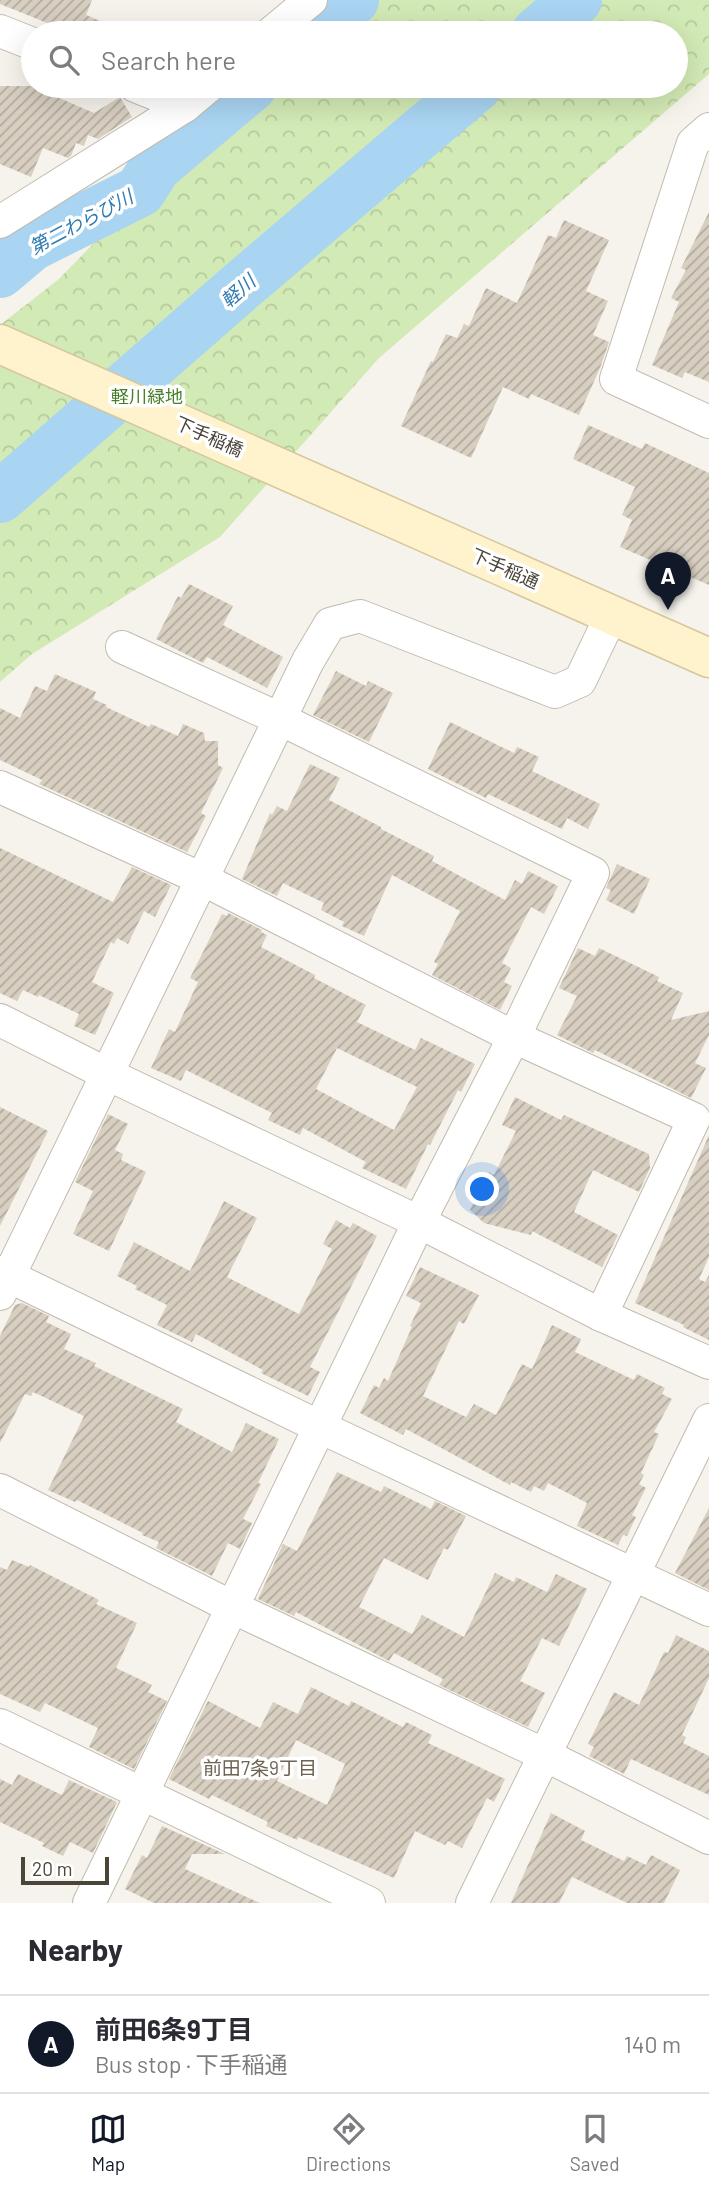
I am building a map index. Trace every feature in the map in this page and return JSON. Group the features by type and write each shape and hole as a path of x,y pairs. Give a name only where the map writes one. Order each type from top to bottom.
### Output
{"main road":[{"name":"下手稲橋","path":"0,344 302,479"},
{"name":"下手稲通","path":"302,479 709,658"}],"street":[{"path":"286,21 311,0"},
{"path":"0,31 21,39"},
{"path":"165,98 185,106"},
{"path":"0,222 195,98"},
{"path":"703,148 616,379 709,422"},
{"path":"611,616 580,681 555,692 360,616 330,624 308,661 3,1281 709,1610"},
{"path":"89,1903 419,1222 514,1037 593,873 280,719 122,648"},
{"path":"0,787 202,879 514,1037 694,1119 601,1315"},
{"path":"0,1020 107,1074 419,1222 601,1315 709,1363"},
{"path":"472,1903 709,1420"},
{"path":"0,1490 232,1607 545,1755 709,1838"},
{"path":"0,1725 369,1903"}],"green space":[{"name":"軽川緑地","path":"353,0 709,0 709,74 688,92 688,21 328,21"},
{"name":"軽川緑地","path":"238,98 681,98 379,358 220,537 32,654 0,682 0,325 59,279 220,113"}],"building":[{"path":"0,0 92,0 86,15 100,21 42,21 0,4"},
{"path":"0,86 21,86 21,98 59,98 94,113 121,98 132,117 98,139 88,135 84,146 76,143 68,158 43,148 31,177 0,164"},
{"path":"709,212 709,382 685,372 682,378 652,365 679,302 671,298 686,270 681,268"},
{"path":"564,220 609,240 586,291 608,301 593,335 609,342 579,415 531,394 529,399 503,387 471,458 401,426 446,334 457,338 464,324 469,326 486,288 517,303 548,235 556,238"},
{"path":"588,425 642,449 645,443 709,473 709,585 620,547 632,520 622,515 635,487 573,459"},
{"path":"189,584 233,606 223,625 283,657 267,688 207,657 203,663 156,639 178,596 181,598"},
{"path":"336,671 366,686 368,681 393,693 369,742 313,715"},
{"path":"55,674 96,692 93,699 149,727 151,724 178,736 183,724 204,733 205,741 218,741 218,765 223,768 201,813 206,816 187,852 39,784 42,780 0,760 0,708 20,718 35,686 47,691"},
{"path":"450,722 514,753 517,747 539,757 532,771 600,804 588,829 567,818 562,829 488,794 486,798 428,769"},
{"path":"310,764 340,778 329,800 434,856 432,861 505,900 515,880 522,884 528,871 558,886 544,914 531,907 502,963 511,968 504,982 512,986 500,1010 432,975 438,964 434,962 460,911 392,875 364,936 342,926 344,922 321,910 324,903 283,883 277,896 242,879 270,813 272,815 277,806 287,811"},
{"path":"0,848 113,902 132,867 171,885 155,917 144,911 128,944 117,938 114,944 111,942 92,982 114,993 95,1035 74,1026 79,1014 39,995 38,997 23,990 17,1001 0,993"},
{"path":"617,864 650,879 634,914 606,900 611,890 606,888"},
{"path":"228,913 262,930 261,932 267,935 261,947 366,1005 357,1022 415,1050 421,1038 475,1064 461,1092 458,1090 430,1145 428,1144 406,1189 362,1168 366,1162 303,1128 300,1135 268,1120 272,1113 186,1070 181,1081 151,1068 169,1029 175,1032 198,982 190,978 222,914 227,916","holes":["337,1048 417,1087 394,1130 316,1089"]},
{"path":"578,948 595,956 599,948 659,977 657,981 683,993 671,1020 709,1011 709,1035 695,1063 706,1068 691,1098 595,1050 593,1053 557,1035 577,996 559,988"},
{"path":"515,1097 561,1120 564,1115 649,1154 650,1168 639,1192 593,1170 574,1212 618,1235 602,1267 532,1231 531,1235 484,1223 470,1210 489,1172 494,1175 516,1131 502,1125"},
{"path":"0,1107 48,1131 0,1226"},
{"path":"108,1114 128,1124 115,1150 123,1154 121,1160 146,1172 109,1251 73,1234 93,1191 75,1182"},
{"path":"709,1135 709,1257 699,1279 705,1282 709,1275 709,1340 683,1327 684,1325 635,1303"},
{"path":"224,1201 257,1218 227,1277 299,1314 332,1249 323,1244 336,1220 350,1228 353,1223 377,1236 310,1367 320,1372 308,1396 261,1373 263,1370 196,1334 192,1342 157,1325 167,1305 135,1289 137,1286 117,1276 134,1242 190,1271"},
{"path":"420,1267 479,1295 464,1324 459,1321 423,1396 466,1417 474,1404 496,1415 522,1364 532,1369 552,1325 581,1339 575,1352 634,1380 637,1374 665,1388 662,1394 672,1399 654,1432 659,1434 641,1473 644,1475 639,1484 646,1488 632,1515 636,1517 627,1536 623,1535 618,1545 577,1526 587,1503 548,1483 544,1491 534,1486 531,1492 511,1482 510,1485 406,1429 403,1435 360,1413 374,1385 379,1388 384,1378 388,1381 412,1327 410,1326 421,1303 406,1296"},
{"path":"22,1303 49,1316 46,1322 71,1334 64,1349 183,1409 176,1422 232,1452 246,1423 279,1439 243,1519 252,1523 240,1549 228,1543 212,1576 156,1548 159,1542 142,1535 143,1533 77,1500 75,1502 48,1490 84,1416 33,1392 31,1396 25,1394 0,1443 0,1336 15,1305"},
{"path":"337,1472 381,1492 384,1486 431,1509 435,1501 466,1516 448,1550 444,1548 428,1580 384,1558 359,1607 412,1634 422,1615 464,1637 495,1573 514,1582 516,1577 547,1592 556,1574 587,1589 559,1646 542,1638 520,1681 545,1693 528,1727 439,1685 443,1679 394,1653 389,1661 296,1612 294,1616 258,1599 283,1544 297,1551"},
{"path":"709,1508 709,1590 675,1573"},
{"path":"12,1560 29,1567 30,1565 99,1600 96,1604 137,1623 116,1668 152,1685 148,1692 167,1701 134,1769 89,1747 98,1728 45,1703 40,1712 0,1694 0,1567 7,1570"},
{"path":"676,1635 709,1651 709,1678 682,1735 686,1737 683,1743 709,1756 709,1795 631,1759 624,1774 589,1756 594,1747 588,1744 614,1692 639,1705 664,1652 668,1653"},
{"path":"311,1687 349,1706 351,1701 403,1727 406,1722 432,1735 428,1743 505,1779 494,1802 487,1798 462,1848 448,1841 445,1845 415,1831 394,1878 298,1837 297,1840 266,1826 268,1822 212,1795 209,1799 169,1779 208,1701 260,1728 273,1702 298,1714","holes":["296,1740 345,1764 327,1805 277,1781"]},
{"path":"18,1774 62,1795 69,1780 117,1802 93,1853 70,1842 63,1856 42,1846 44,1843 0,1822 0,1779 12,1785"},
{"path":"551,1813 585,1831 581,1840 624,1861 627,1856 646,1865 651,1855 680,1870 664,1903 627,1903 572,1877 559,1903 511,1903"},
{"path":"162,1826 225,1854 192,1854 185,1869 260,1903 154,1903 125,1889 142,1855 147,1858"}],"waterway":[{"name":"第二わらび川","path":"328,21 353,0"},
{"name":"軽川","path":"551,21 576,0"},
{"name":"第二わらび川","path":"0,272 32,245 140,191 156,166 237,98"},
{"name":"軽川","path":"0,497 462,98"}],"place":[{"name":"前田6条9丁目","path":"668,610"}],"district":[{"name":"前田7条9丁目","path":"260,1768"}]}
